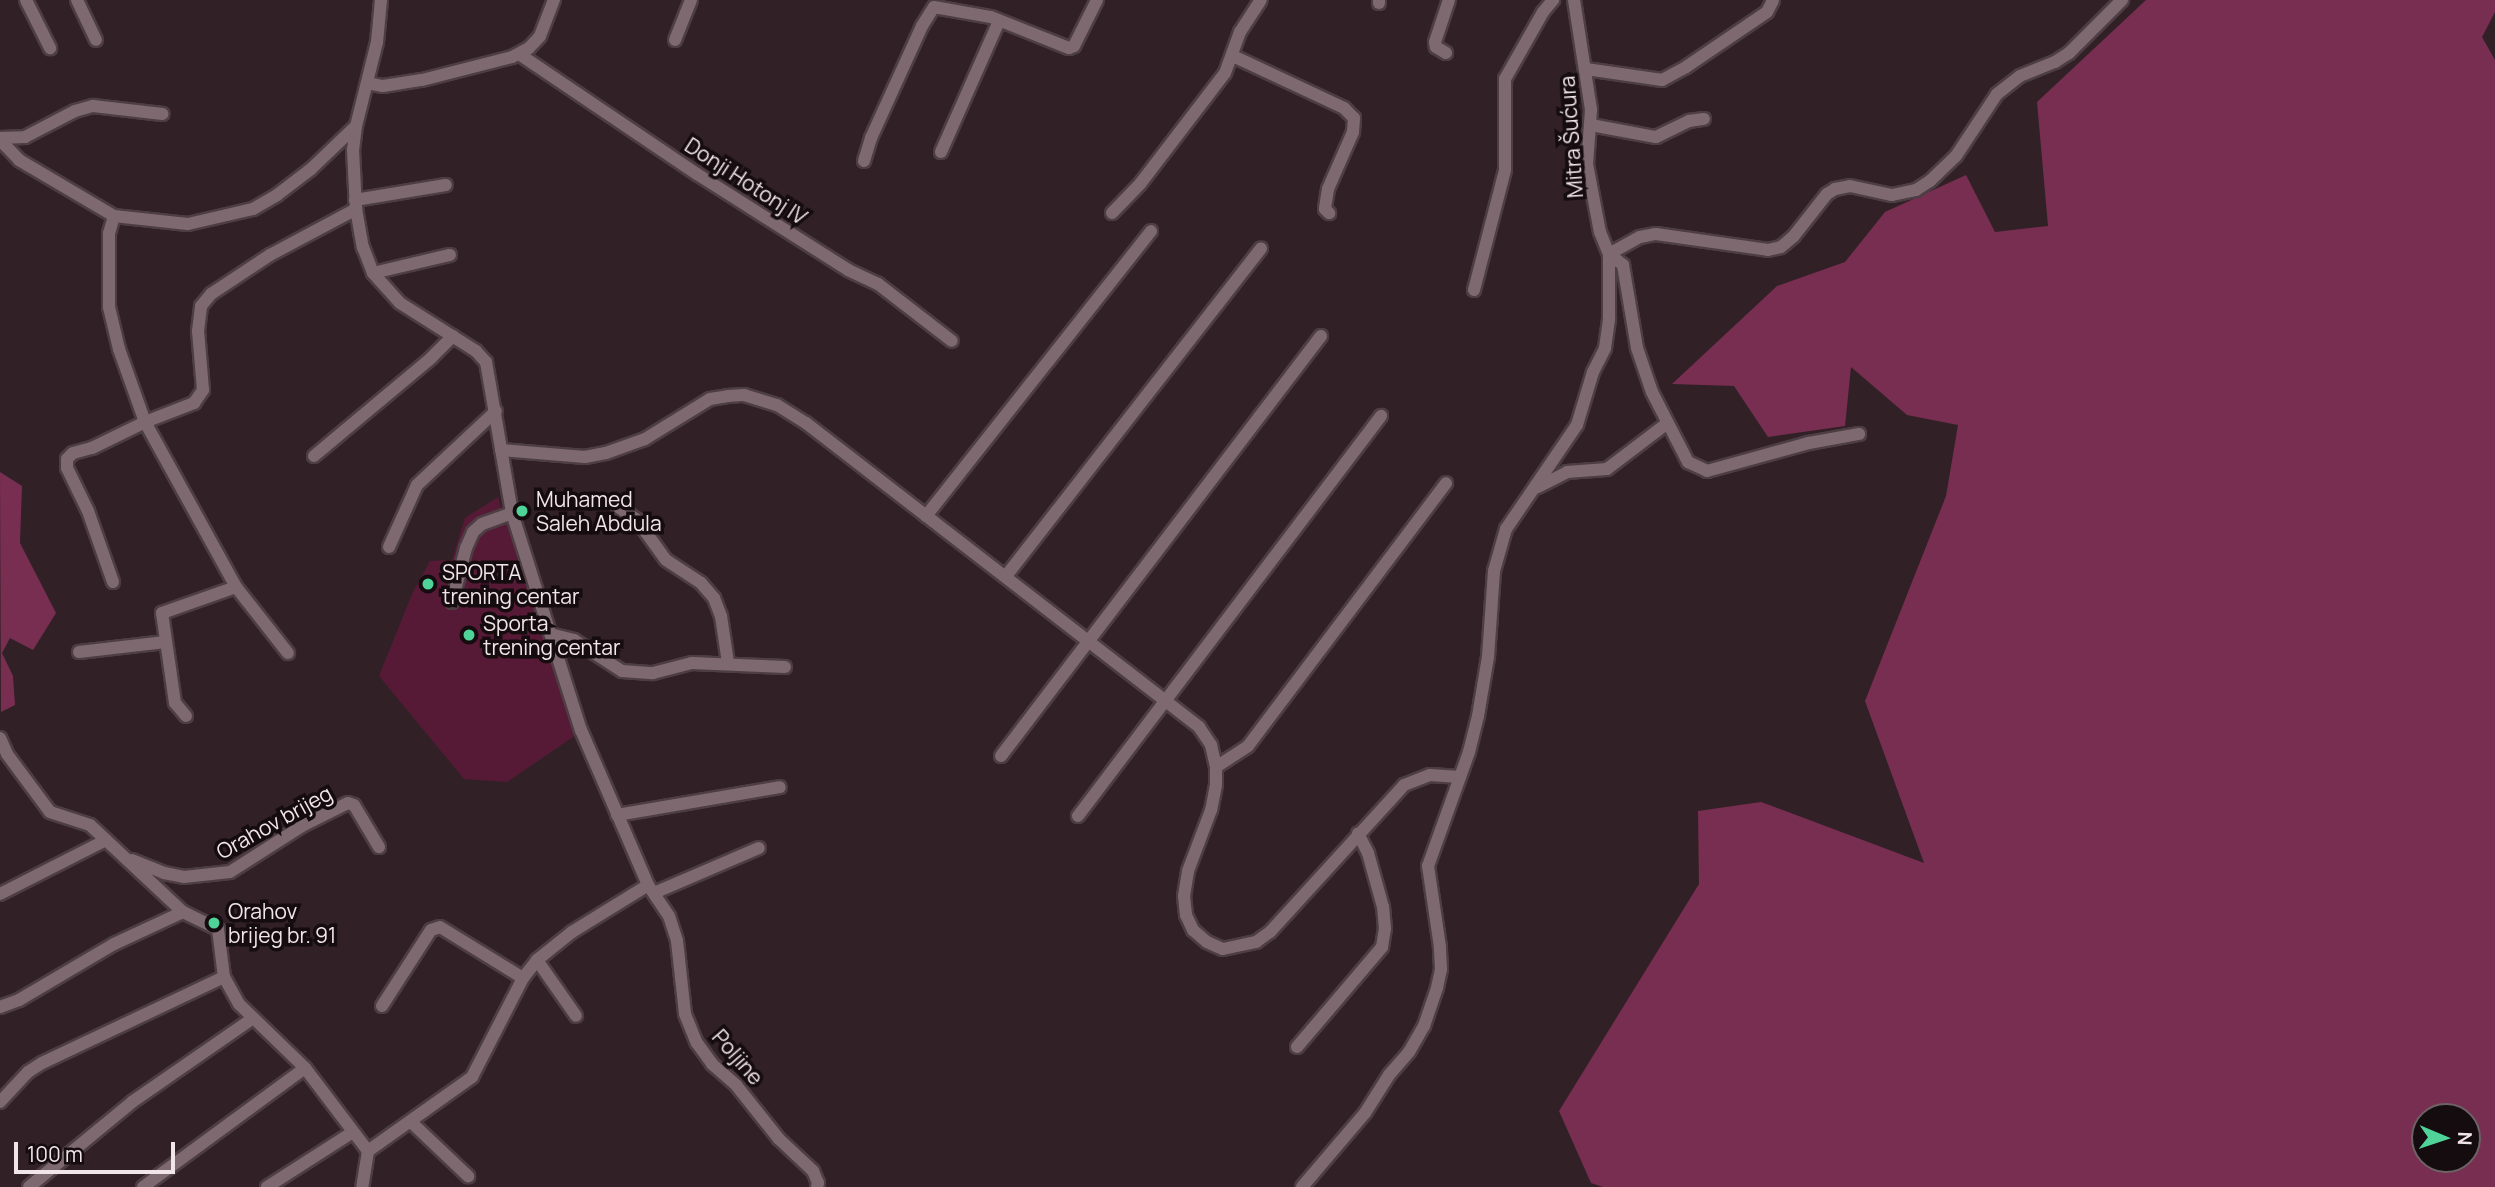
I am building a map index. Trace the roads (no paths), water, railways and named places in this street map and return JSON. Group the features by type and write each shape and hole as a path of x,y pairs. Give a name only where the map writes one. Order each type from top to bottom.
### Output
{"street":[{"path":"26,0 50,48"},
{"path":"77,0 96,40"},
{"path":"381,0 368,83 356,126 353,150 356,204 363,247 373,273 450,255"},
{"path":"368,83 383,86 422,80 519,54 540,36 554,0"},
{"path":"675,40 691,0"},
{"path":"864,161 871,138 930,10 941,6 999,21 1069,48 1074,46 1097,0"},
{"path":"1112,213 1140,184 1200,107 1233,56 1240,32 1261,0"},
{"path":"1446,53 1436,47 1435,42 1449,0"},
{"path":"1474,290 1506,170 1505,79 1543,12 1553,0"},
{"name":"Mitra Šućura","path":"1574,0 1586,69 1591,125 1587,163 1595,211 1609,254 1623,265 1637,348 1666,424 1688,462 1707,471 1809,443 1859,434"},
{"path":"1586,69 1662,80 1767,12 1773,0"},
{"path":"1302,1187 1366,1113 1424,1026 1441,969 1428,866 1460,778 1485,683 1494,571 1499,550 1506,529 1577,425 1592,372 1605,348 1609,318 1609,254 1640,237 1656,234 1768,250 1781,247 1793,237 1827,194 1835,189 1850,186 1892,195 1916,190 1930,181 1956,156 1997,93 2020,76 2055,62 2069,52 2122,0"},
{"path":"941,152 999,21"},
{"name":"Donji Hotonj IV","path":"519,54 697,174 848,270 878,284 952,341"},
{"path":"1233,56 1344,108 1354,118 1353,132 1328,189 1325,209 1329,214"},
{"path":"0,139 25,137 75,111 93,106 163,114"},
{"path":"1591,125 1656,137 1689,121 1704,119"},
{"path":"0,139 19,160 114,216 188,224 253,209 311,169 356,126"},
{"path":"113,582 88,511 67,468 67,459 73,453 92,448 145,422 183,410 199,398 203,375 198,318 201,306 211,294 356,204 446,185"},
{"path":"114,216 109,233 109,307 119,349 145,422 236,587 288,653"},
{"path":"926,516 1151,231"},
{"path":"1006,576 1261,248"},
{"name":"Poljine","path":"373,273 382,285 415,315 476,351 486,362 512,513 554,635 581,730 651,889 669,916 677,942 685,1013 697,1043 712,1064 758,1110 779,1139 813,1171 817,1187"},
{"path":"314,456 431,358 453,336"},
{"path":"1001,756 1091,642 1321,336"},
{"path":"501,450 586,457 606,453 645,439 710,399 744,396 777,405 792,414 1199,727 1211,746 1216,767 1211,810 1188,871 1184,896 1186,915 1193,930 1207,942 1223,948 1256,942 1404,785 1430,775 1460,778"},
{"path":"389,547 417,485 496,411"},
{"path":"1078,817 1381,416"},
{"path":"1537,487 1567,472 1607,469 1666,424"},
{"path":"1216,767 1248,746 1446,483"},
{"path":"617,506 637,520 666,560 701,583 714,598 721,616 728,663"},
{"path":"452,602 466,548 473,532 482,524 512,513"},
{"path":"187,716 175,703 160,617 166,610 214,598 236,587"},
{"path":"554,635 574,640 622,671 653,673 692,663 785,667"},
{"path":"79,652 166,642"},
{"name":"Orahov brijeg","path":"0,738 3,756 50,812 83,820 183,912 218,929 224,977 239,1004 305,1068 368,1151"},
{"path":"617,815 780,786"},
{"name":"Orahov brijeg","path":"125,859 184,877 230,872 302,826 348,803 354,805 379,846"},
{"path":"1297,1047 1382,947 1383,907 1368,853 1358,833"},
{"path":"0,894 106,840"},
{"path":"366,1185 368,1151 472,1077 523,978 537,960 572,932 651,889 759,848"},
{"path":"0,1007 19,1000 114,944 183,912"},
{"path":"382,1006 432,930 440,927 523,978"},
{"path":"537,960 576,1016"},
{"path":"0,1102 28,1072 42,1063 224,977"},
{"path":"29,1187 132,1102 252,1018"},
{"path":"143,1187 305,1068"},
{"path":"411,1122 468,1176"},
{"path":"267,1187 353,1132"}],"place":[{"name":"Muhamed Saleh Abdula","path":"522,511"},
{"name":"SPORTA trening centar","path":"428,584"},
{"name":"Sporta trening centar","path":"469,635"},
{"name":"Orahov brijeg br. 91","path":"214,923"}]}
